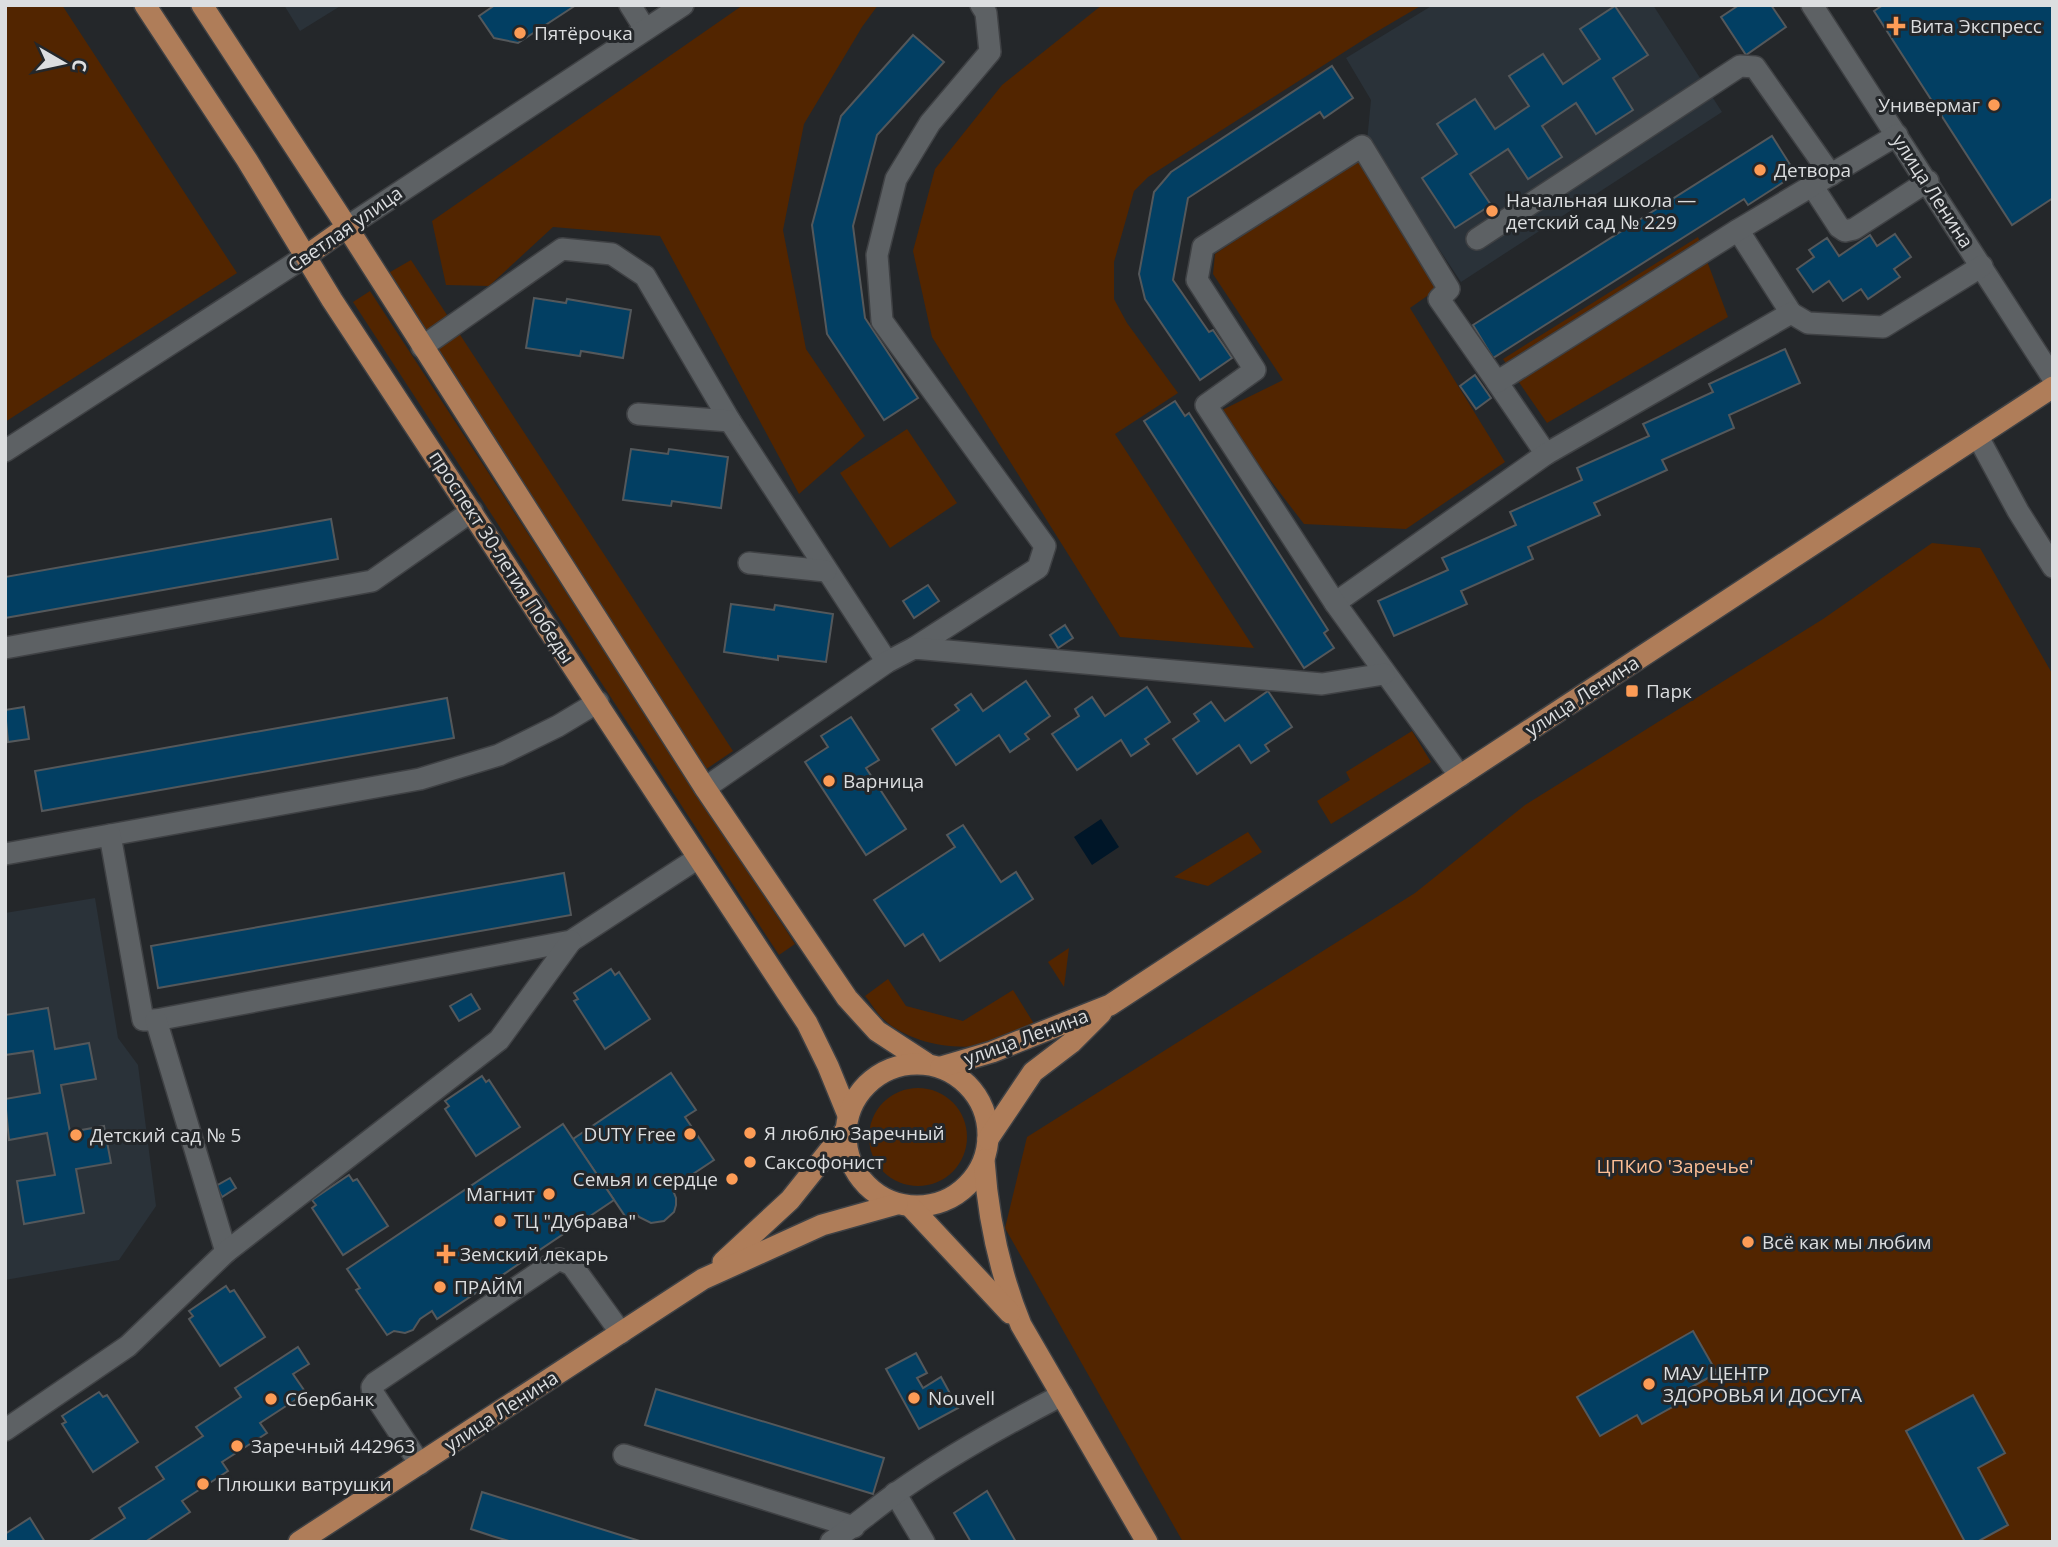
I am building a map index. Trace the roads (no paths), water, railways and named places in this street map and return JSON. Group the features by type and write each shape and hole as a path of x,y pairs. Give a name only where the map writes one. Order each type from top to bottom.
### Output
{"main road":[{"name":"проспект 30-летия Победы","path":"145,5 807,1023 828,1066 846,1123"},
{"path":"202,5 705,788 847,998 877,1031 933,1065 961,1078 976,1095 986,1116 988,1139 984,1160 987,1206 1006,1286 1021,1325 1147,1542"},
{"name":"Светлая улица","path":"306,256 347,227"},
{"name":"улица Ленина","path":"988,1139 1033,1072 1071,1043 1110,1005 2053,387"},
{"name":"улица Ленина","path":"933,1065 992,1052 1110,1005"},
{"path":"933,1065 901,1065 877,1075 858,1092 846,1123 848,1155 858,1176 875,1193 904,1205 993,1293 1021,1325"},
{"name":"улица Ленина","path":"299,1542 703,1279 790,1200 846,1123"},
{"path":"904,1205 934,1204 955,1195 973,1180 984,1160"},
{"name":"улица Ленина","path":"703,1279 822,1225 904,1205"}],"street":[{"path":"630,5 645,29"},
{"name":"Светлая улица","path":"347,227 682,5"},
{"path":"705,788 887,662 914,648 1038,568 1045,547 883,321 877,255 896,178 930,123 990,52 986,13 981,5"},
{"name":"улица Ленина","path":"1812,5 2053,378"},
{"path":"1477,239 1740,66 1755,67 1831,175"},
{"path":"1497,382 1738,230 1897,135"},
{"path":"1460,776 1335,603 1206,405 1255,370 1198,280 1203,247 1362,146 1449,289 1439,299 1546,454"},
{"path":"1812,187 1839,227 1845,231 1854,229 1928,181"},
{"path":"1738,230 1791,313 1808,323 1883,327 1982,266"},
{"path":"422,347 562,249 611,254 645,276 730,421 887,662"},
{"name":"Светлая улица","path":"5,451 306,256"},
{"path":"1335,603 1546,454 1791,313"},
{"path":"638,414 730,421"},
{"path":"1978,437 2018,511 2053,567"},
{"path":"5,648 372,581 472,511"},
{"path":"749,564 826,571"},
{"path":"914,648 1322,684 1384,674"},
{"path":"5,854 420,779 499,755 558,726 598,702"},
{"path":"110,835 143,1020 156,1020 571,941"},
{"path":"5,1430 128,1346 226,1252 499,1040 571,941 698,858"},
{"path":"156,1020 226,1252"},
{"path":"419,1464 372,1387 559,1259 572,1265 621,1333"},
{"path":"831,1542 895,1493 991,1432 1062,1395"},
{"path":"624,1455 854,1527"},
{"path":"895,1493 924,1542"}],"water":[{"path":"1101,819 1119,847 1092,865 1074,837"}],"place":[{"name":"Вита Экспресс","path":"1896,26"},
{"name":"Пятёрочка","path":"520,33"},
{"name":"Универмаг","path":"1994,105"},
{"name":"Детвора","path":"1760,170"},
{"name":"Начальная школа — детский сад № 229","path":"1492,211"},
{"name":"Парк","path":"1632,691"},
{"name":"Варница","path":"829,781"},
{"name":"Я люблю Заречный","path":"750,1133"},
{"name":"DUTY Free","path":"690,1134"},
{"name":"Детский сад № 5","path":"76,1135"},
{"name":"Саксофонист","path":"750,1162"},
{"name":"Семья и сердце","path":"732,1179"},
{"name":"Магнит","path":"549,1194"},
{"name":"ТЦ \"Дубрава\"","path":"500,1221"},
{"name":"Всё как мы любим","path":"1748,1242"},
{"name":"Земский лекарь","path":"446,1254"},
{"name":"ПРАЙМ","path":"440,1287"},
{"name":"МАУ ЦЕНТР ЗДОРОВЬЯ И ДОСУГА","path":"1649,1384"},
{"name":"Nouvell","path":"914,1398"},
{"name":"Сбербанк","path":"271,1399"},
{"name":"Заречный 442963","path":"237,1446"},
{"name":"Плюшки ватрушки","path":"203,1484"}],"park label":[{"name":"ЦПКиО 'Заречье'","path":"1675,1166"}]}
